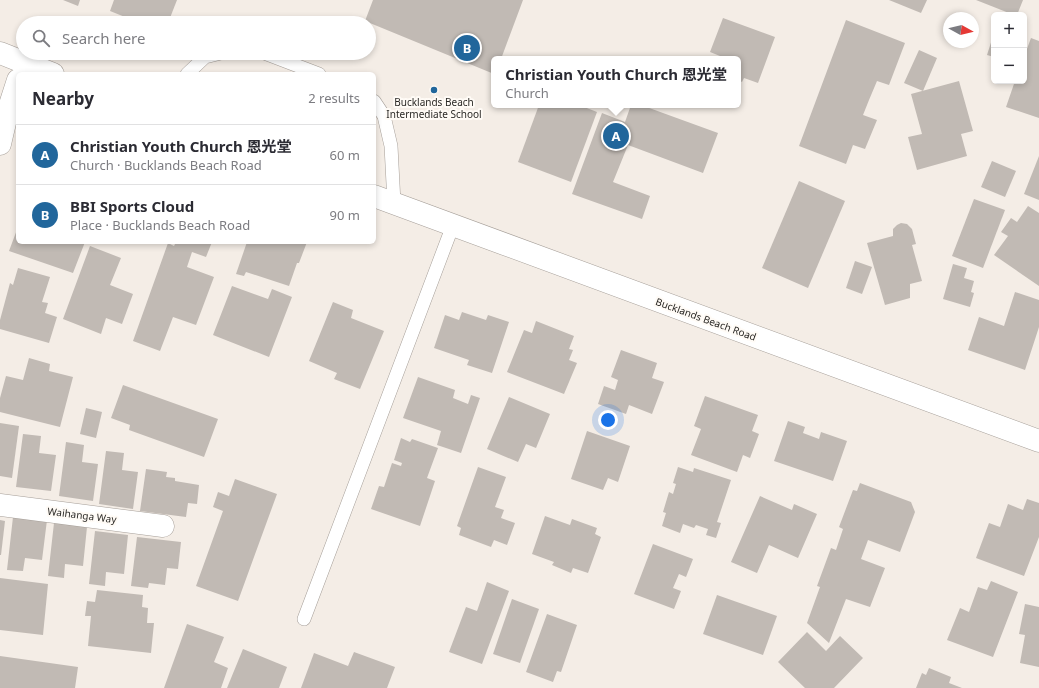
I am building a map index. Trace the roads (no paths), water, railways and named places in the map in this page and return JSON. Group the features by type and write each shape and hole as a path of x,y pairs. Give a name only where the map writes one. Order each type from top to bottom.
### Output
{"main road":[{"path":"0,53 21,72"},
{"path":"0,144 7,114 16,87"},
{"path":"0,152 16,131"},
{"name":"Bucklands Beach Road","path":"376,197 1039,441"},
{"name":"Waihanga Way","path":"0,505 163,526"}],"lane":[{"path":"189,72 202,60"},
{"path":"282,60 314,72"},
{"path":"376,104 384,116 391,146 394,203"},
{"path":"304,619 453,225"}],"place":[{"name":"BBI Sports Cloud","path":"467,48"},
{"name":"Bucklands Beach Intermediate School","path":"434,90"},
{"name":"Christian Youth Church 恩光堂","path":"616,136"}]}
